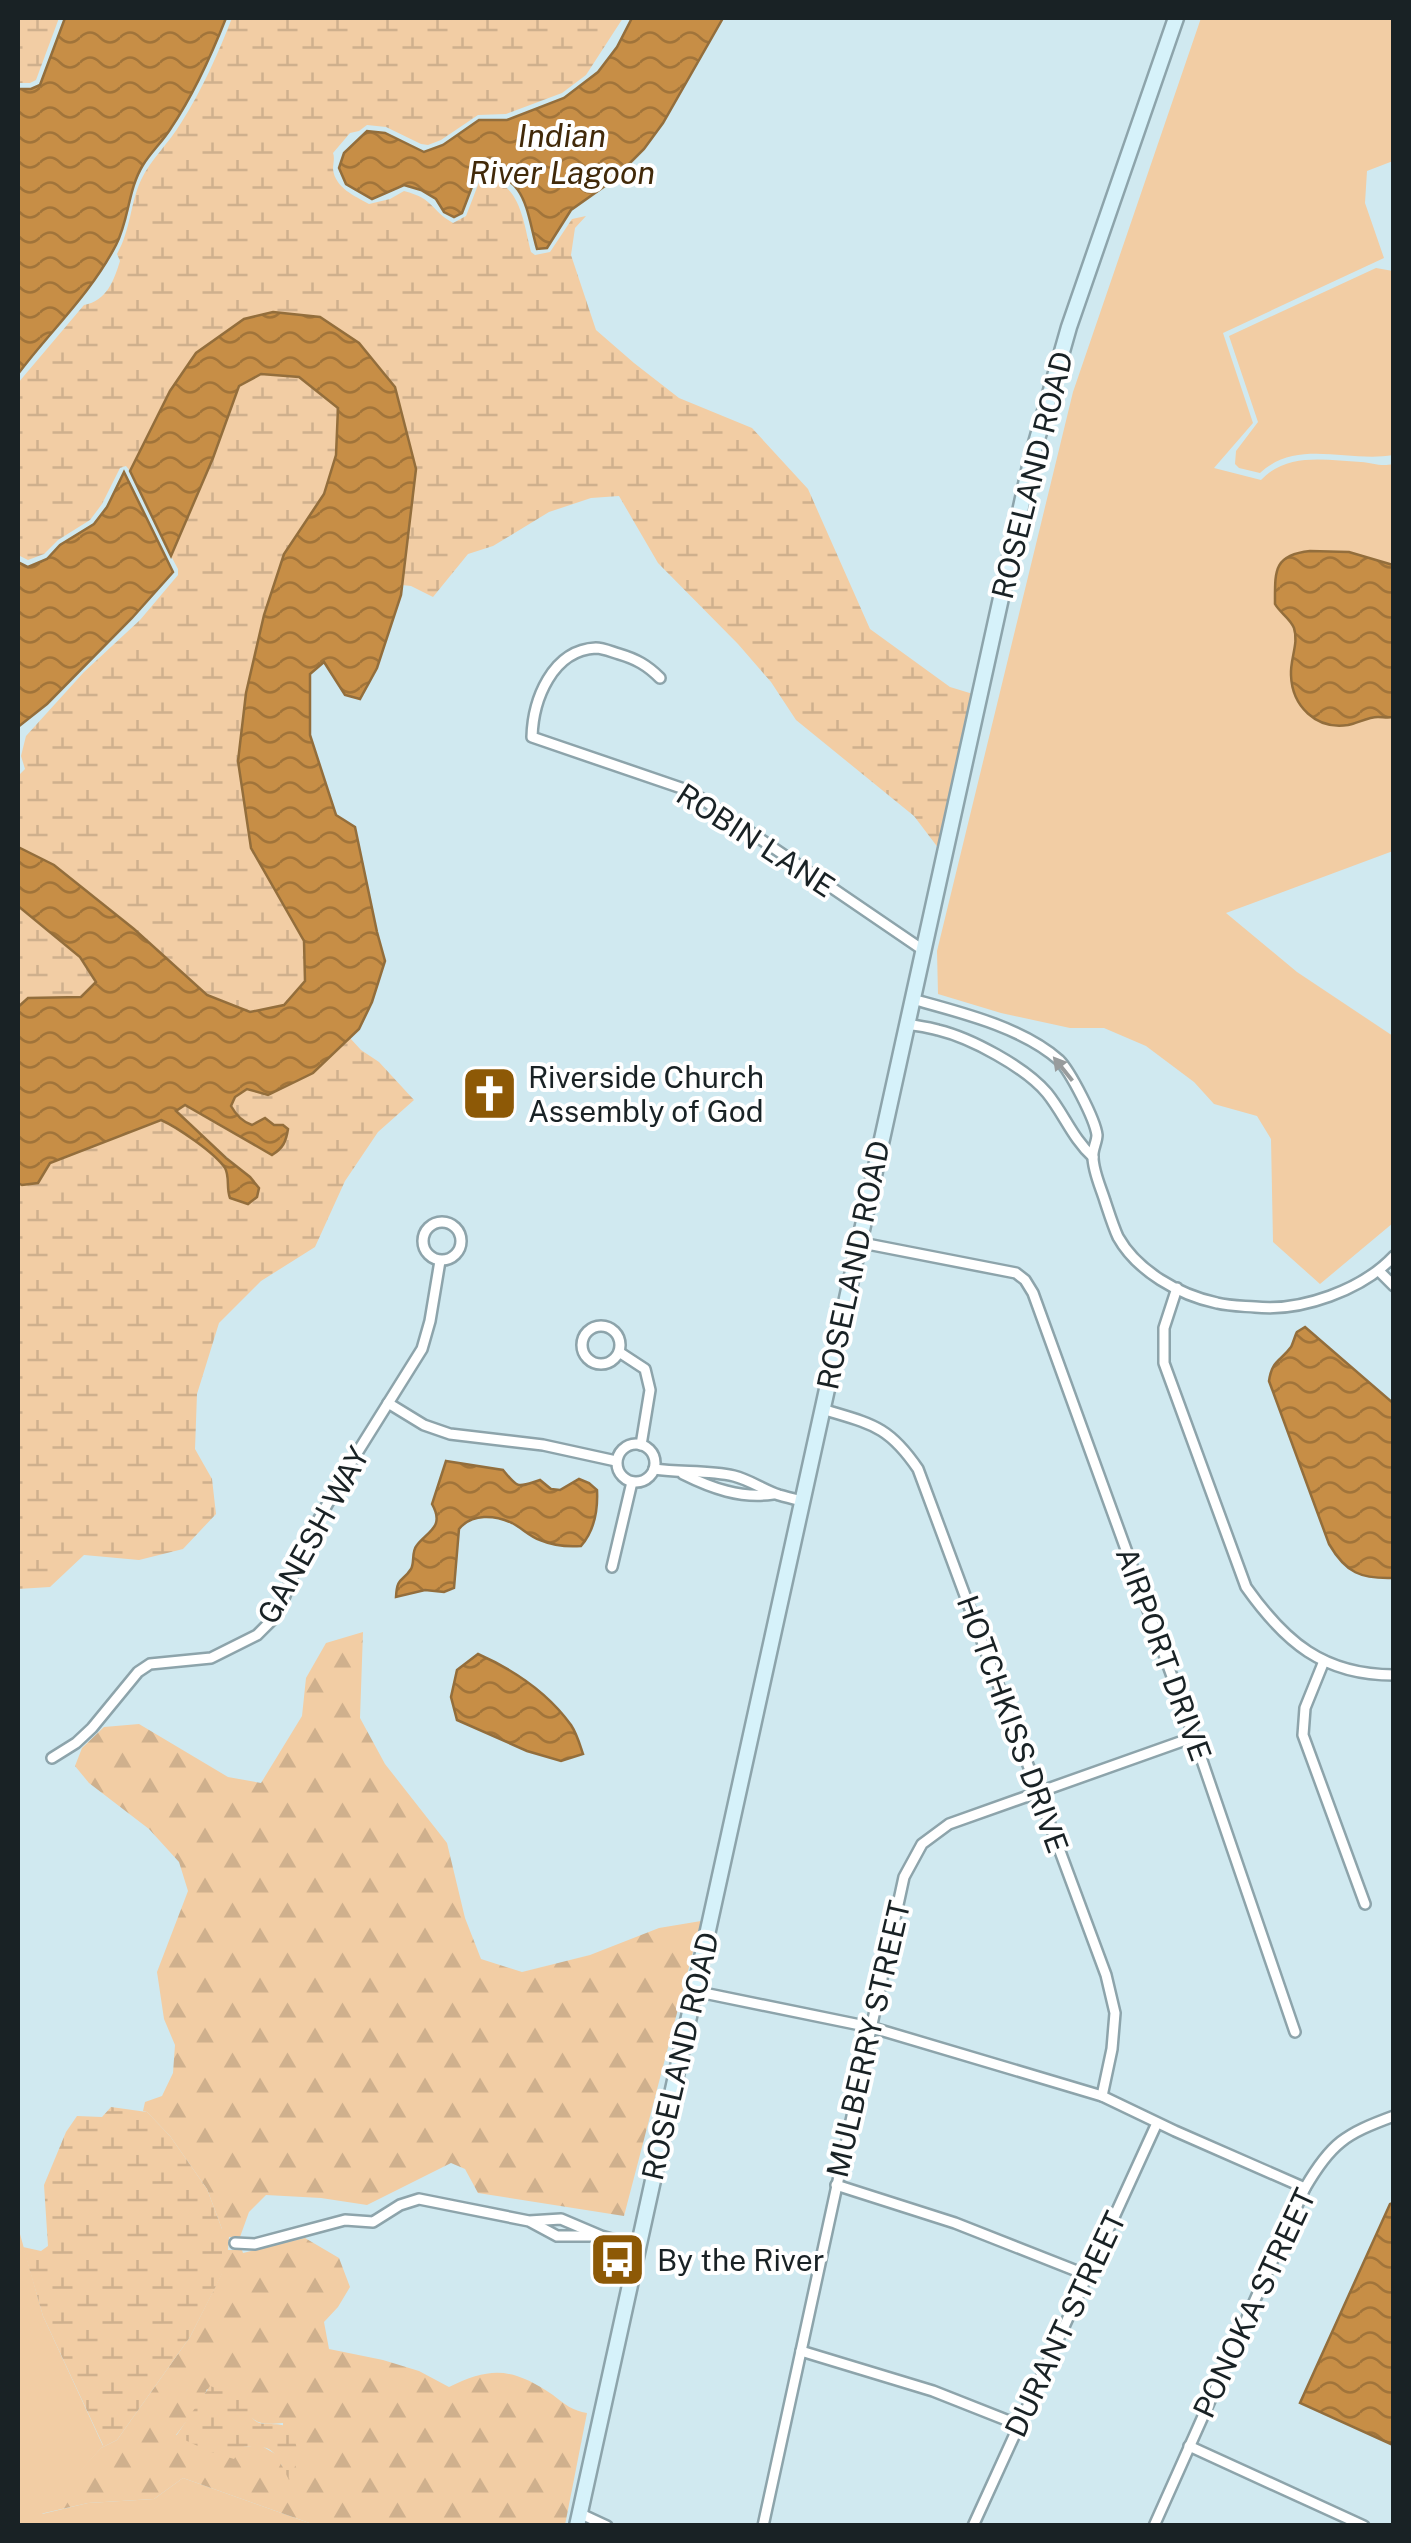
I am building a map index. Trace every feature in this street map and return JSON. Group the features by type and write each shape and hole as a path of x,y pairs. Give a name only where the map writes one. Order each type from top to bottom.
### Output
{"main road":[{"name":"ROSELAND ROAD","path":"578,2519 1032,458 1069,327 1176,18"}],"street":[{"name":"ROBIN LANE","path":"660,678 646,664 597,648 572,655 552,672 533,717 532,737 690,792 922,950"},
{"path":"912,999 1029,1039 1061,1062 1081,1095 1097,1135 1092,1157"},
{"path":"973,1042 981,1020"},
{"path":"907,1024 973,1042 1045,1090 1079,1144 1092,1157 1118,1236 1149,1274 1177,1288 1216,1303 1266,1308 1314,1301 1379,1272 1394,1256"},
{"name":"GANESH WAY","path":"445,1222 459,1232 461,1244 456,1254 440,1261 428,1255 422,1244 430,1226 445,1222"},
{"name":"AIRPORT DRIVE","path":"857,1242 1016,1273 1033,1292 1194,1737 1295,2032"},
{"name":"GANESH WAY","path":"52,1758 92,1728 138,1672 150,1664 212,1658 257,1635 273,1619 304,1545 422,1349 440,1261"},
{"path":"1379,1272 1394,1286"},
{"path":"1177,1288 1164,1328 1164,1363 1246,1588 1269,1620 1296,1645 1324,1661 1358,1672 1394,1676"},
{"path":"594,1326 612,1329 619,1339 619,1352 607,1363 591,1362 582,1352 584,1334 594,1326"},
{"path":"619,1352 645,1369 650,1390 641,1445"},
{"path":"388,1403 450,1434 543,1445 616,1461"},
{"name":"HOTCHKISS DRIVE","path":"822,1409 874,1425 901,1444 918,1469 1106,1975 1115,2013 1102,2096"},
{"path":"641,1445 651,1452 654,1469 647,1479 632,1482 619,1473 616,1461 625,1447 641,1445"},
{"path":"654,1469 723,1474 802,1501"},
{"path":"680,1473 720,1490 760,1496 775,1494"},
{"path":"720,1490 723,1474"},
{"path":"612,1567 632,1482"},
{"path":"749,1495 751,1482"},
{"path":"1324,1661 1305,1708 1303,1735 1365,1904"},
{"name":"MULBERRY STREET","path":"763,2526 904,1877 922,1844 949,1824 1194,1737"},
{"path":"694,1991 870,2027 1102,2096 1305,2188"},
{"name":"PONOKA STREET","path":"1154,2526 1321,2160 1337,2142 1394,2116"},
{"name":"DURANT STREET","path":"973,2526 1158,2124"},
{"path":"836,2185 955,2223 1087,2275"},
{"path":"235,2244 255,2244 346,2220 373,2222 400,2204 419,2199 529,2221 561,2219 637,2246"},
{"path":"529,2221 557,2236 601,2236"},
{"path":"801,2351 933,2391 1019,2425"},
{"path":"1188,2446 1364,2526"},
{"path":"578,2519 608,2526"}],"green space":[{"path":"18,18 59,18 36,80 30,83 18,83"},
{"path":"232,18 623,18 586,75 562,93 506,114 478,115 428,145 386,127 367,125 350,133 333,153 335,176 346,191 369,204 404,191 427,201 453,223 466,216 481,177 494,180 504,185 518,204 535,255 550,252 572,219 586,216 575,228 571,255 596,330 679,398 752,428 808,489 870,629 950,687 973,694 939,849 914,816 796,720 771,682 738,644 658,563 619,496 591,498 549,512 493,546 468,554 433,597 402,585 416,469 395,387 196,353 170,391 130,471 126,466 120,468 90,520 44,554 28,560 18,555 18,383 84,305 108,289 120,261 117,254 141,180 196,98"},
{"path":"1201,18 1393,18 1393,161 1367,171 1365,203 1384,258 1223,333 1253,423 1214,468 1261,480 1295,461 1393,464 1393,851 1226,913 1297,972 1393,1036 1393,1223 1320,1284 1273,1242 1271,1139 1257,1116 1214,1104 1194,1082 1146,1046 1104,1028 1070,1028 938,994 937,951 1073,392"},
{"path":"1376,268 1393,271 1393,455 1307,454 1275,463 1260,473 1239,468 1235,464 1236,451 1258,422 1229,336"},
{"path":"261,374 299,377 338,408 336,455 324,494 284,554 283,901 304,941 306,981 284,1005 250,1012 207,995 134,929 54,865 18,847 18,776 25,769 21,756 26,736 84,672 140,620 178,575 171,556 239,386"},
{"path":"18,906 80,957 97,982 81,997 28,998 18,1007"},
{"path":"350,1038 414,1100 378,1132 345,1181 315,1247 261,1281 219,1323 197,1394 195,1449 212,1479 216,1514 183,1549 139,1560 84,1555 50,1587 18,1589 18,1183 22,1185 50,1163 161,1120 217,1159 226,1173 227,1189 250,1177 175,1112 185,1105 272,1155 283,1125 245,1122 231,1106 235,1097 247,1089 269,1094 313,1073"},
{"path":"363,1632 360,1718 385,1764 447,1843 465,1918 481,1959 522,1972 590,1955 659,1928 701,1921 624,2216 478,2193 465,2169 451,2163 367,2205 266,2195 249,2212 240,2237 229,2237 228,2250 243,2253 305,2238 339,2258 350,2287 324,2322 329,2349 419,2371 449,2387 490,2373 514,2375 587,2413 565,2525 315,2525 183,2478 154,2499 88,2503 40,2514 101,2448 117,2440 190,2337 222,2273 222,2229 207,2189 170,2136 143,2111 145,2102 162,2096 173,2073 175,2045 164,2019 157,1972 188,1891 179,1862 149,1829 89,1783 75,1766 82,1748 104,1727 139,1724 228,1777 261,1783 302,1716 306,1678 326,1643","holes":["207,2389 260,2423 283,2423 282,2466 279,2456 260,2445 243,2447 176,2435"]},
{"path":"111,2107 147,2112 170,2136 207,2189 222,2229 222,2274 190,2337 117,2440 101,2448 103,2445 43,2316 23,2247 41,2251 48,2246 44,2185 66,2132 77,2116 102,2117"},
{"path":"18,2227 43,2316 103,2446 42,2514 88,2503 154,2499 183,2478 315,2525 18,2525"},
{"path":"210,2386 233,2394 248,2405 259,2423 292,2429 299,2457 289,2480 268,2449 243,2447 234,2459 176,2436"}],"water":[{"path":"65,18 226,18 187,102 138,174 120,235 106,263 18,374 18,89 40,85"},
{"name":"Indian River Lagoon","path":"632,18 723,18 644,149 612,181 571,210 547,248 537,249 522,196 506,179 494,174 478,171 462,213 454,217 421,190 404,185 372,199 346,184 339,168 344,153 367,131 385,133 424,152 443,145 479,120 507,120 564,98 598,72"},
{"path":"273,312 320,317 359,343 395,387 416,469 401,595 377,668 360,699 345,695 324,662 310,674 310,735 336,815 355,827 385,961 359,1029 313,1073 268,1095 247,1089 235,1097 231,1106 246,1122 252,1125 265,1118 288,1129 283,1144 272,1155 185,1105 176,1111 259,1188 257,1197 248,1204 230,1198 226,1171 220,1162 161,1120 50,1163 38,1183 22,1185 18,1183 18,1007 28,998 81,997 96,982 80,957 18,906 18,847 54,865 134,929 207,995 250,1012 284,1005 305,981 304,941 251,848 238,761 246,693 264,615 284,554 324,494 336,455 338,408 299,377 261,374 239,386 171,556 130,471 170,391 196,353 244,319"},
{"path":"124,472 173,572 47,704 18,727 18,562 28,567 47,559 60,545 94,524"},
{"path":"1310,551 1349,552 1393,565 1393,717 1374,717 1348,725 1326,724 1308,714 1296,697 1291,675 1295,634 1292,624 1275,604 1275,582 1283,561"},
{"path":"1305,1327 1393,1403 1393,1578 1355,1572 1329,1544 1269,1381 1274,1365 1291,1347 1297,1332"},
{"path":"446,1461 503,1470 519,1485 540,1480 551,1489 560,1490 579,1479 589,1483 597,1490 597,1498 589,1534 581,1546 560,1545 536,1539 505,1520 470,1520 459,1529 454,1588 396,1597 399,1582 412,1566 415,1548 436,1523 432,1504"},
{"path":"478,1654 517,1675 552,1703 573,1728 583,1754 561,1761 527,1751 457,1720 451,1697 457,1670"},
{"path":"1393,2203 1393,2445 1300,2403"}],"place":[{"name":"Riverside Church Assembly of God","path":"489,1094"},
{"name":"By the River","path":"618,2260"}]}
